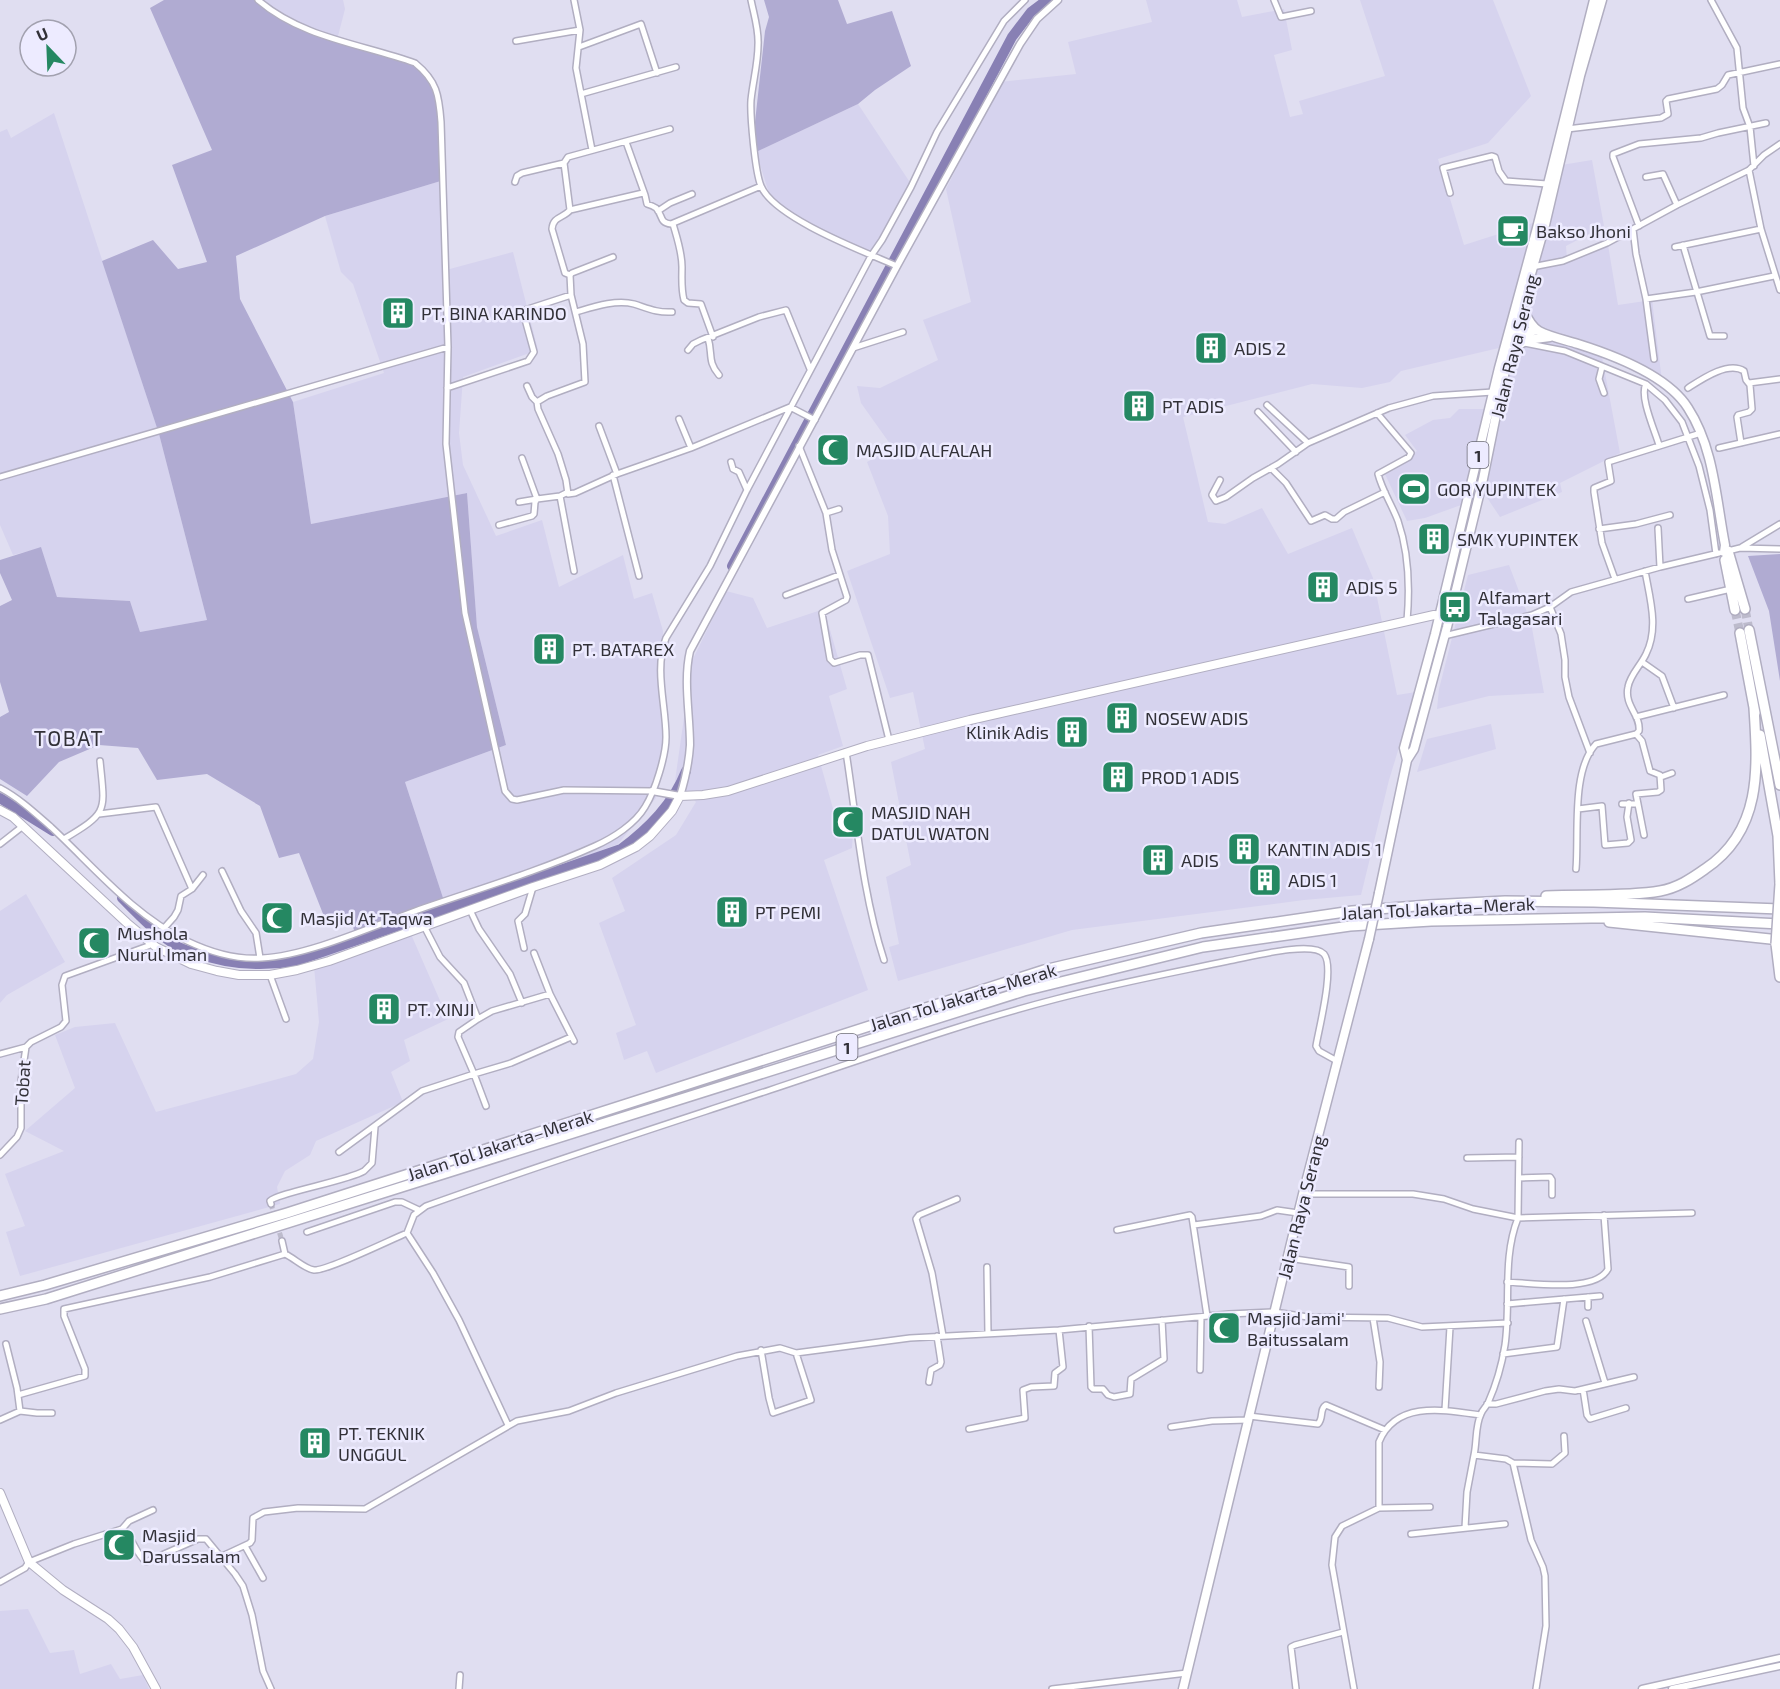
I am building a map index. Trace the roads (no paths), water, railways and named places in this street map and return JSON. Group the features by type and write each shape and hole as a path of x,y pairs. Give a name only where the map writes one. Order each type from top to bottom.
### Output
{"highway":[{"name":"Jalan Raya Serang","path":"1407,760 1404,748 1489,430 1537,228 1558,154 1594,5 1602,0"},
{"name":"Jalan Raya Serang","path":"1558,154 1567,129 1594,5"},
{"name":"Jalan Raya Serang","path":"1183,1689 1298,1214 1369,939 1407,760 1414,749 1449,616 1489,430 1493,392 1521,305 1521,295"},
{"path":"1521,295 1541,332"},
{"path":"1521,305 1541,332"},
{"path":"1511,336 1541,332 1556,336 1626,363 1666,384 1677,393 1687,406 1708,450 1723,551 1731,588 1740,609 1723,551"},
{"path":"1509,351 1522,342 1556,336"},
{"path":"1505,901 1533,897 1660,891 1690,879 1722,857 1732,844 1749,812 1756,782 1754,708 1744,632 1780,750"},
{"path":"1765,702 1780,784"},
{"path":"1754,708 1778,836 1780,977"},
{"name":"Jalan Tol Jakarta–Merak","path":"0,1296 45,1285 287,1213 1044,970 1201,933 1352,911 1429,904 1505,901 1649,903 1780,909"},
{"path":"1571,917 1778,942"},
{"name":"Jalan Tol Jakarta–Merak","path":"0,1309 57,1295 1036,988 1203,947 1350,926 1571,917 1645,917 1780,924"}],"main road":[{"path":"0,810 24,826 153,941 191,964 239,975 270,975 329,961 600,865 636,847 663,823 678,796 728,791 846,752 1044,702 1407,621 1439,615 1449,616"},
{"path":"0,1493 29,1562 63,1590 108,1619 119,1629 133,1647 156,1689"}],"street":[{"path":"258,0 285,18 309,30 415,63 427,72 439,97 448,347 446,444 465,614 494,751 505,791 507,796 517,800 564,790 652,791 678,796 686,777 690,748 687,676 690,651 896,265 1020,44 1037,19 1058,0"},
{"path":"574,0 580,30 576,68 592,150"},
{"path":"751,0 758,46 751,102 757,188 776,205 796,218 838,241 896,265"},
{"path":"0,788 24,804 64,839 162,930 217,953 260,958 281,955 333,940 596,846 616,836 638,817 645,807 652,791 666,739 661,670 666,638 710,566 790,407 911,187 937,132 1004,21 1025,0"},
{"path":"1274,0 1279,16 1300,14 1311,10"},
{"path":"1711,0 1735,42 1743,108 1750,127 1752,168 1761,229 1780,290"},
{"path":"579,47 641,24 657,72"},
{"path":"516,41 580,30"},
{"path":"1567,129 1661,118 1668,114 1666,101 1668,99 1722,86 1728,75 1780,64"},
{"path":"581,94 676,67"},
{"path":"1639,225 1613,157 1614,154 1639,144 1701,138 1766,123"},
{"path":"570,275 565,273 552,229 552,224 556,219 567,215 570,210 564,163 568,157 670,129"},
{"path":"626,142 647,204 658,211 665,224 673,224 757,188"},
{"path":"1529,267 1563,261 1607,243 1752,168 1764,155 1780,144"},
{"path":"1450,193 1443,167 1492,156 1495,157 1501,176 1506,181 1550,184"},
{"path":"514,182 522,173 564,163"},
{"path":"1646,177 1664,174 1677,205"},
{"path":"570,210 643,193 645,195"},
{"path":"658,211 670,202 692,194"},
{"path":"673,224 680,249 682,268 680,280 684,300 688,303 701,304 711,337 711,363 719,375"},
{"path":"1633,229 1654,358"},
{"path":"1675,247 1761,229"},
{"path":"1683,245 1710,336 1724,336"},
{"path":"570,275 582,268 613,257"},
{"path":"537,402 585,382 584,344 571,295 570,275"},
{"path":"1646,299 1696,292 1774,276"},
{"path":"447,388 528,360 534,352 523,312 556,298 571,295"},
{"path":"576,312 603,304 631,303 651,311 672,312"},
{"path":"688,350 693,344 759,317 786,310 810,369"},
{"path":"853,348 903,332"},
{"path":"1522,342 1565,351 1646,384 1665,400 1682,422 1689,436 1723,551"},
{"path":"0,477 448,347"},
{"path":"1602,367 1599,379 1604,393"},
{"path":"1688,388 1715,373 1735,368 1743,369 1749,383 1752,409 1737,417 1741,443"},
{"path":"1749,383 1780,379"},
{"path":"1646,384 1644,396 1659,445"},
{"path":"528,386 532,397 537,402 563,472 563,495 574,571"},
{"path":"1221,480 1212,495 1216,501 1227,497 1238,487 1308,443 1377,413 1433,396 1493,392"},
{"path":"1267,405 1308,443"},
{"path":"790,407 813,419"},
{"path":"519,502 575,493 615,475 691,448 790,407"},
{"path":"1258,412 1296,452"},
{"path":"1377,413 1411,453 1409,457 1379,472 1378,475 1397,519 1405,550 1409,579 1407,621"},
{"path":"679,419 691,448"},
{"path":"599,426 615,475 639,576"},
{"path":"1615,579 1599,529 1594,488 1611,481 1608,462 1701,433"},
{"path":"1719,448 1780,434"},
{"path":"799,446 826,513 832,550 847,598 822,612 821,617 830,659 834,663 860,655 868,655 889,740"},
{"path":"499,525 534,514 537,499 522,458"},
{"path":"731,462 733,469 739,472 747,490"},
{"path":"1271,468 1286,483 1311,520 1325,516 1336,519 1344,512 1385,492"},
{"path":"826,513 839,508"},
{"path":"1599,529 1636,524 1670,515"},
{"path":"1740,548 1780,524"},
{"path":"1658,528 1660,567"},
{"path":"1444,636 1524,618 1550,607 1571,592 1660,567 1740,548 1780,549"},
{"path":"1576,869 1580,776 1590,753 1596,744 1636,734 1640,727 1630,707 1628,687 1650,644 1654,622 1645,571"},
{"path":"786,594 839,574"},
{"path":"1688,599 1731,588"},
{"path":"1550,607 1561,634 1569,697 1590,753"},
{"path":"1642,662 1662,676 1674,708"},
{"path":"1636,717 1724,695"},
{"path":"1636,734 1642,741 1650,771 1661,777 1672,773"},
{"path":"846,752 863,878 873,926 884,960"},
{"path":"64,839 94,820 99,814 104,800 100,761"},
{"path":"1644,835 1636,793 1661,790 1661,777"},
{"path":"1578,809 1602,806 1605,845 1628,843 1631,840 1625,803 1638,804"},
{"path":"99,814 156,807 192,889"},
{"path":"0,844 24,826"},
{"path":"222,871 241,911 256,933 260,958"},
{"path":"153,941 178,910 181,896 192,889 203,875"},
{"path":"524,948 518,921 525,914 533,887"},
{"path":"471,910 479,929 510,974 522,1003"},
{"path":"424,926 440,957 464,983 478,1019"},
{"name":"Tobat","path":"0,1155 17,1137 21,1128 21,1081 26,1047 65,1024 67,1014 62,985 65,976 140,949 153,941"},
{"path":"508,1425 459,1320 407,1233 410,1222 419,1210 543,1164 1055,999 1148,977 1271,953 1309,949 1321,951 1325,955 1328,962 1328,975 1316,1046 1319,1051 1337,1061"},
{"path":"339,1152 422,1091 511,1063 573,1039 550,994 534,953"},
{"path":"270,975 286,1019"},
{"path":"486,1106 458,1037 459,1032 492,1011 550,994"},
{"path":"0,1054 26,1047"},
{"path":"271,1204 274,1197 357,1175 364,1171 372,1163 375,1127"},
{"path":"1465,1528 1467,1492 1480,1415 1487,1404 1503,1354 1508,1323 1509,1254 1518,1218 1519,1142"},
{"path":"1467,1158 1519,1157"},
{"path":"1519,1178 1550,1177 1552,1195"},
{"path":"1303,1194 1413,1194 1444,1199 1473,1209 1518,1218 1692,1213"},
{"path":"929,1382 931,1370 941,1362 940,1336 932,1273 916,1219 919,1215 957,1199"},
{"path":"307,1232 395,1202 402,1202 419,1210"},
{"path":"1194,1225 1261,1216 1277,1210 1298,1214"},
{"path":"1117,1230 1190,1215 1194,1225 1204,1316 1200,1370"},
{"path":"1508,1282 1580,1284 1600,1279 1608,1269 1604,1215"},
{"path":"18,1395 85,1376 64,1316 64,1309 210,1277 285,1254 318,1270 407,1233"},
{"path":"282,1241 285,1254"},
{"path":"1288,1258 1348,1266 1351,1270 1349,1286"},
{"path":"987,1267 988,1334"},
{"path":"1507,1304 1600,1296"},
{"path":"1588,1298 1588,1307"},
{"path":"1503,1354 1557,1347 1564,1299"},
{"path":"220,1557 245,1546 252,1540 252,1520 259,1513 298,1508 365,1509 389,1497 508,1425 527,1418 568,1412 616,1393 761,1350 780,1348 796,1353 910,1338 1059,1330 1204,1316 1274,1312 1308,1317 1397,1320 1417,1327 1508,1323"},
{"path":"1374,1318 1380,1362 1379,1387"},
{"path":"1089,1326 1091,1387 1103,1389 1108,1395 1118,1397 1130,1394 1130,1381 1134,1376 1164,1359 1162,1320"},
{"path":"1586,1321 1605,1383"},
{"path":"1445,1410 1450,1327"},
{"path":"969,1429 1024,1418 1025,1388 1054,1386 1055,1373 1063,1367 1059,1330"},
{"path":"6,1344 20,1411"},
{"path":"761,1350 773,1413 811,1400 796,1353"},
{"path":"1487,1404 1496,1404 1554,1389 1575,1391 1634,1377"},
{"path":"1583,1389 1587,1415 1590,1419 1626,1408"},
{"path":"1171,1427 1248,1418 1318,1424 1321,1420 1322,1408 1326,1405 1385,1430"},
{"path":"1379,1508 1379,1442 1385,1430 1395,1422 1429,1409 1480,1415"},
{"path":"0,1420 20,1411 52,1413"},
{"path":"1474,1455 1506,1459 1513,1463 1552,1464 1565,1453 1564,1436"},
{"path":"1513,1463 1531,1540 1545,1576 1546,1626 1536,1689"},
{"path":"1354,1689 1332,1565 1335,1537 1342,1526 1379,1508 1430,1507"},
{"path":"0,1582 25,1568 29,1562 74,1544 122,1529 129,1521 153,1510"},
{"path":"1411,1534 1504,1524"},
{"path":"122,1529 128,1533 136,1550 146,1562 203,1539 210,1543 243,1586 252,1615 263,1671 271,1689"},
{"path":"245,1546 263,1578"},
{"path":"1296,1689 1292,1647 1343,1632"},
{"path":"1642,1689 1780,1658"},
{"path":"1672,1689 1780,1666"},
{"path":"1052,1689 1187,1673"},
{"path":"459,1689 460,1675"}],"waterway":[{"path":"732,566 1012,37 1031,12 1047,0"},
{"path":"122,898 160,934 184,950 245,964 296,961 621,849 641,833 667,805 686,771"},
{"path":"0,798 53,831"}],"tunnel":[{"path":"1745,609 1749,630"},
{"path":"1735,610 1740,633"},
{"path":"271,1204 282,1241"}],"place":[{"name":"Bakso Jhoni","path":"1513,231"},
{"name":"PT, BINA KARINDO","path":"398,313"},
{"name":"ADIS 2","path":"1211,348"},
{"name":"PT ADIS","path":"1139,406"},
{"name":"MASJID ALFALAH","path":"833,450"},
{"name":"GOR YUPINTEK","path":"1414,489"},
{"name":"SMK YUPINTEK","path":"1434,539"},
{"name":"ADIS 5","path":"1323,587"},
{"name":"Alfamart Talagasari","path":"1455,607"},
{"name":"PT. BATAREX","path":"549,649"},
{"name":"NOSEW ADIS","path":"1122,718"},
{"name":"Klinik Adis","path":"1072,732"},
{"name":"PROD 1 ADIS","path":"1118,777"},
{"name":"MASJID NAH DATUL WATON","path":"848,822"},
{"name":"KANTIN ADIS 1","path":"1244,849"},
{"name":"ADIS","path":"1158,860"},
{"name":"ADIS 1","path":"1265,880"},
{"name":"PT PEMI","path":"732,912"},
{"name":"Masjid At Taqwa","path":"277,918"},
{"name":"Mushola Nurul Iman","path":"94,943"},
{"name":"PT. XINJI","path":"384,1009"},
{"name":"Masjid Jami' Baitussalam","path":"1224,1328"},
{"name":"PT. TEKNIK UNGGUL","path":"315,1443"},
{"name":"Masjid Darussalam","path":"119,1545"}],"district":[{"name":"TOBAT","path":"69,737"}]}
